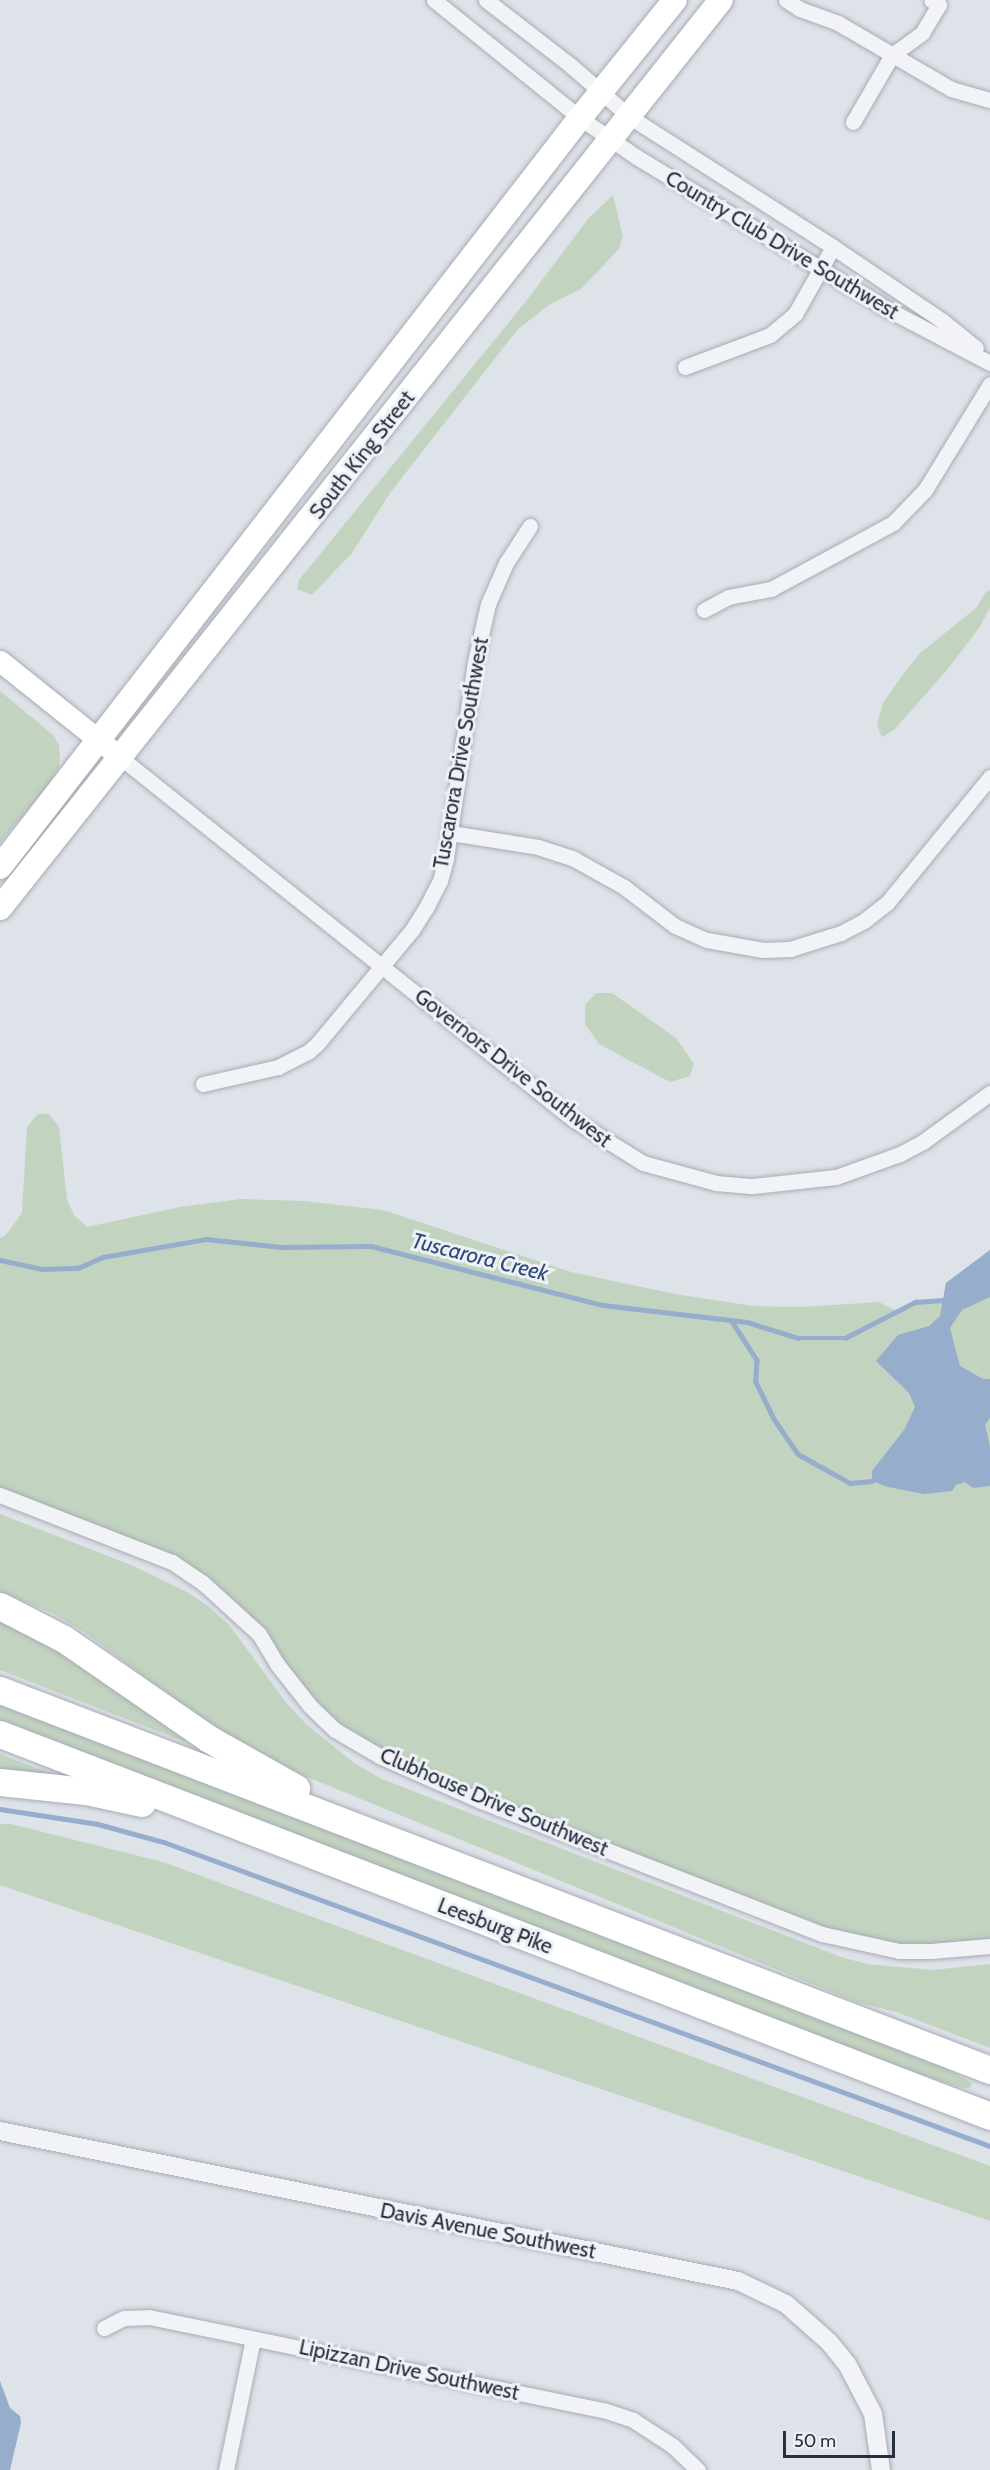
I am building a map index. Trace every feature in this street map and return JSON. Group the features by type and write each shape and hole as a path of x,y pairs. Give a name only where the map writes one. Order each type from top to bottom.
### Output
{"highway":[{"name":"South King Street","path":"0,867 580,118 675,0"},
{"name":"South King Street","path":"0,908 721,0"},
{"path":"0,1606 64,1639 209,1739 267,1773 422,1853"},
{"name":"Leesburg Pike","path":"0,1690 990,2070"},
{"name":"Leesburg Pike","path":"0,1734 990,2116"},
{"path":"0,1782 86,1791 242,1827"}],"main road":[{"path":"0,661 121,758"}],"street":[{"name":"Country Club Drive Southwest","path":"434,0 580,118 611,140 887,309 990,361"},
{"name":"Country Club Drive Southwest","path":"486,0 570,65 630,117 944,322 990,361"},
{"path":"786,0 800,9 838,23 951,89 990,100"},
{"path":"853,122 892,55 922,33 939,5 931,0"},
{"path":"685,367 770,335 795,314 832,247"},
{"path":"704,610 729,597 771,589 892,523 925,489 990,384"},
{"name":"Tuscarora Drive Southwest","path":"203,1084 278,1067 308,1052 412,930 426,908 440,880 451,833 475,662 488,604 506,563 530,526"},
{"name":"Governors Drive Southwest","path":"121,758 574,1120 643,1163 716,1183 753,1186 794,1184 836,1177 875,1166 924,1141 990,1093"},
{"path":"451,833 538,847 574,859 624,886 675,926 707,940 763,950 790,949 841,933 866,920 887,903 990,777"},
{"name":"Clubhouse Drive Southwest","path":"0,1495 172,1562 203,1583 259,1635 277,1664 310,1706 335,1730 381,1757 481,1801 822,1934 899,1951 990,1946"},
{"name":"Davis Avenue Southwest","path":"0,2131 738,2281 786,2304 806,2319 847,2364 873,2414 880,2466"},
{"name":"Lipizzan Drive Southwest","path":"104,2328 124,2318 149,2318 603,2410 633,2420 673,2446 698,2470"},
{"path":"225,2470 253,2339"}],"green space":[{"path":"613,195 623,237 618,250 581,289 549,305 517,330 390,493 352,553 312,595 297,589 299,580 527,300 588,219"},
{"path":"990,590 990,608 979,628 947,670 894,730 882,737 877,725 883,703 899,680 919,654 976,608 986,592"},
{"path":"0,691 53,735 59,745 60,755 59,767 49,784 0,843"},
{"path":"596,993 612,993 676,1038 694,1064 690,1076 670,1082 599,1044 585,1024 585,1005"},
{"path":"38,1114 49,1114 59,1127 67,1200 74,1215 87,1227 180,1207 241,1199 303,1201 383,1210 571,1272 675,1294 753,1306 803,1307 879,1302 896,1311 915,1302 943,1300 946,1283 990,1250 990,1946 857,1943 381,1757 310,1706 277,1664 203,1583 0,1495 0,1238 6,1235 22,1213 27,1127"},
{"path":"0,1514 131,1565 189,1593 230,1626 285,1701 306,1724 354,1763 382,1779 841,1957 867,1964 933,1970 990,1964 990,2048 896,2012 856,2002 283,1767 203,1720 84,1632 52,1613 0,1592"},
{"path":"0,1613 26,1624 206,1750 0,1670"},
{"path":"0,1699 928,2058 972,2083 970,2088 964,2088 876,2063 0,1728"},
{"path":"0,1754 88,1788 0,1778"},
{"path":"0,1824 11,1824 163,1862 990,2166 990,2221 0,1885"}],"water":[{"path":"990,1250 990,1297 962,1310 950,1328 960,1366 983,1379 990,1379 990,1418 985,1425 990,1446 990,1486 973,1488 965,1482 956,1485 952,1491 924,1494 888,1487 872,1481 872,1471 904,1430 915,1407 909,1393 876,1361 898,1335 929,1326 940,1316 946,1283"},
{"path":"0,2381 10,2408 20,2416 21,2423 10,2470 0,2470"}],"waterway":[{"name":"Tuscarora Creek","path":"0,1260 42,1269 78,1268 103,1257 206,1239 281,1247 371,1246 603,1305 747,1322 798,1338 845,1338 915,1302 943,1300"},
{"path":"731,1320 757,1360 756,1382 774,1419 798,1454 850,1483 872,1481"},
{"path":"0,1809 98,1824 164,1842 990,2146"}]}
